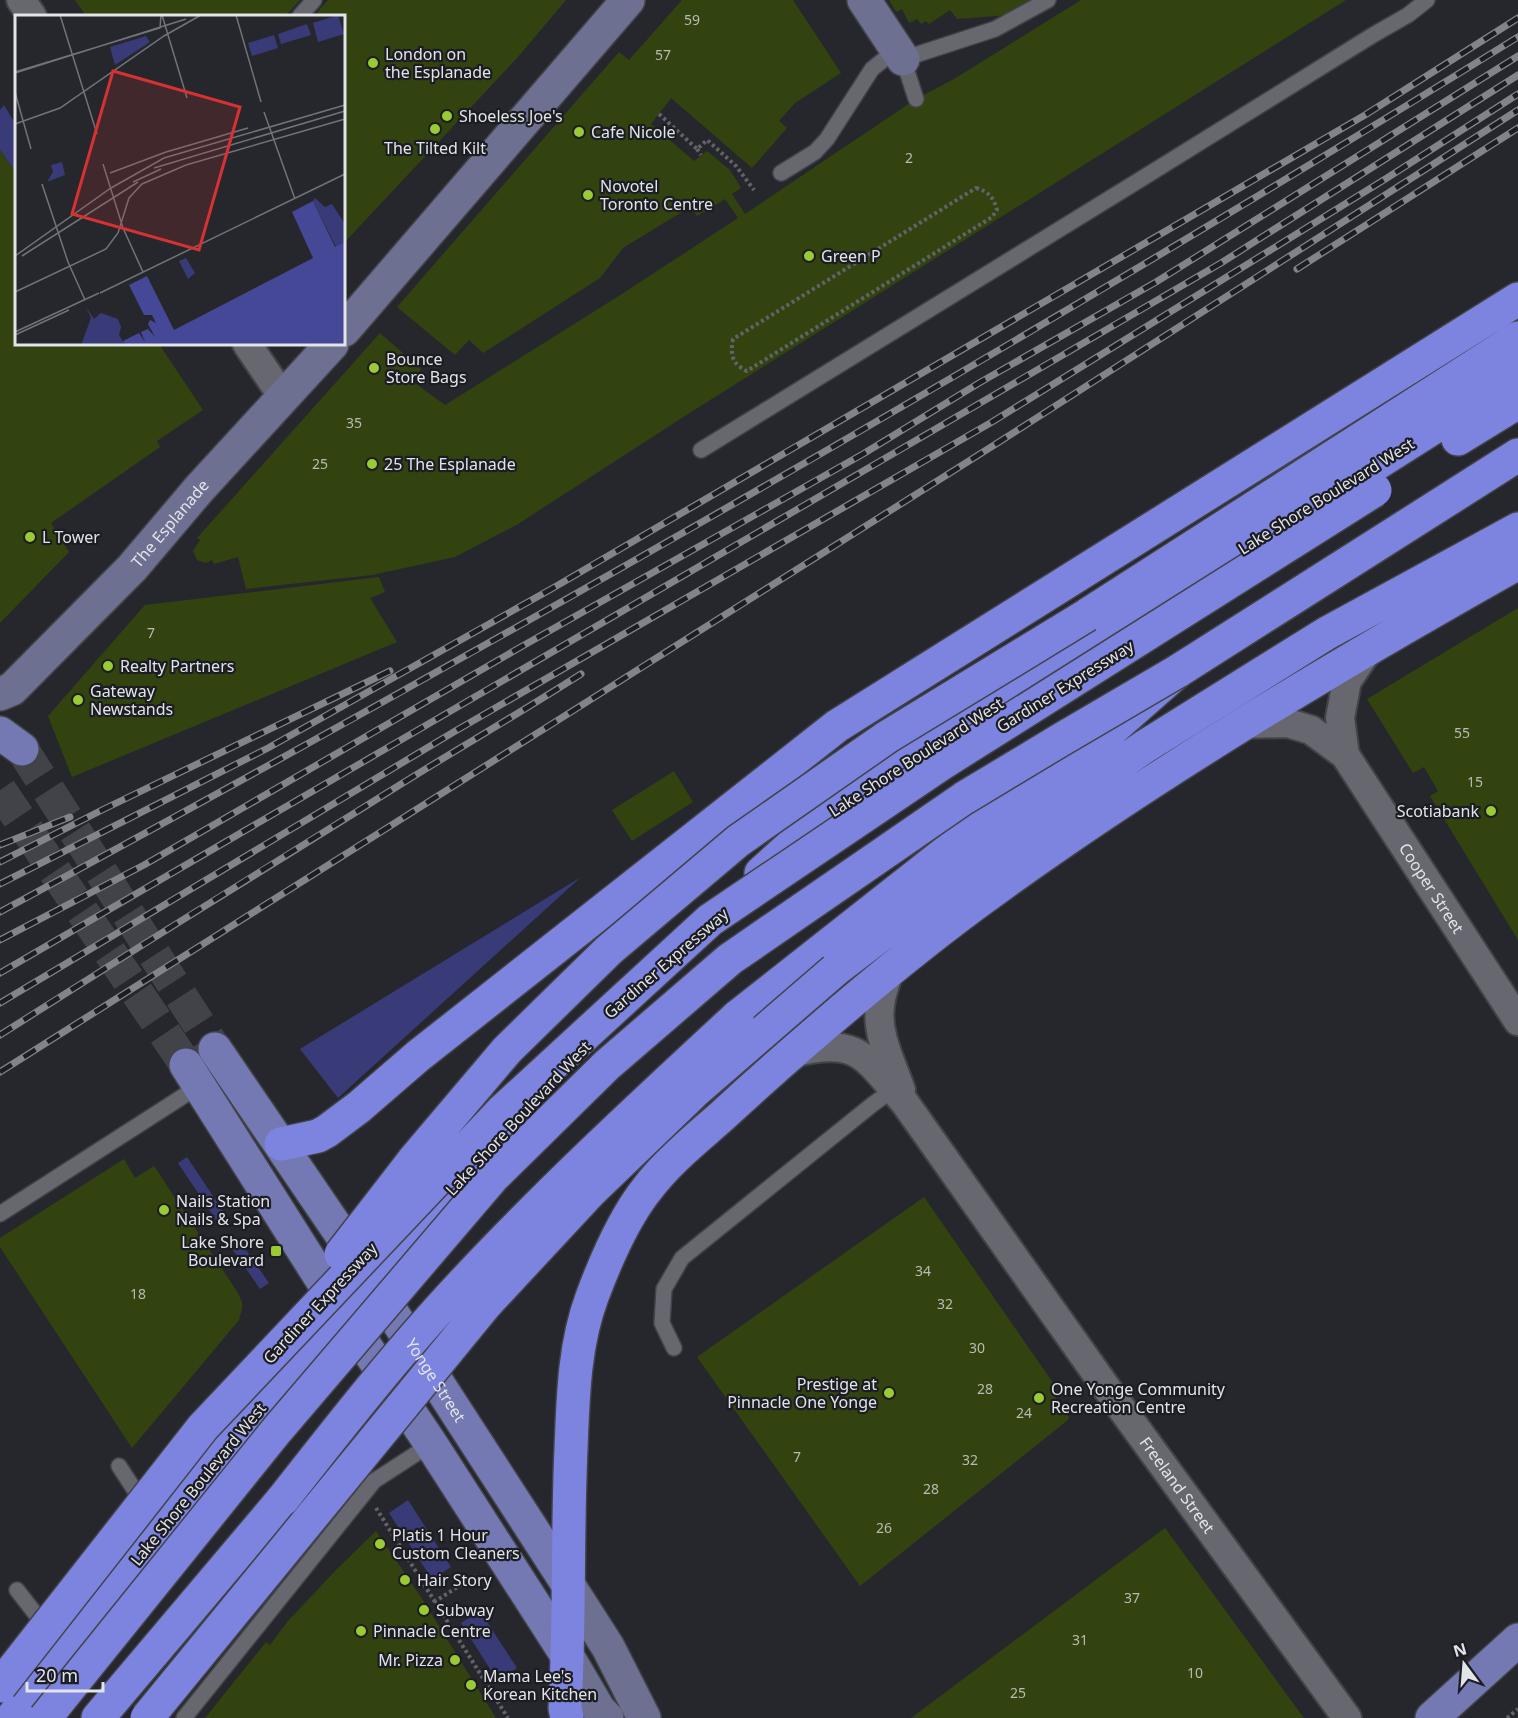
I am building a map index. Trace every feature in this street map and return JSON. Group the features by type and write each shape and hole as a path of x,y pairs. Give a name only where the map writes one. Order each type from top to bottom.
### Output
{"highway":[{"path":"280,1144 318,1136 359,1107 418,1056 837,726 1518,299"},
{"path":"203,1427 413,1161 507,1050 609,950 738,841 887,737 1087,615 1518,338"},
{"name":"Lake Shore Boulevard West","path":"12,1718 160,1529 369,1278 553,1080 707,922 833,808 1518,374"},
{"name":"Gardiner Expressway","path":"0,1686 203,1427 501,1112 710,920 951,758 1518,402"},
{"path":"45,1718 277,1430 493,1177 607,1065 740,952 964,798 1178,671 1518,455"},
{"path":"147,1718 485,1305 591,1191 694,1092 835,970 961,873 1144,747 1327,633 1518,529"},
{"path":"833,808 996,652 1124,545"},
{"path":"567,1718 567,1583 572,1403 578,1355 591,1299 622,1230 645,1190 675,1157 890,969 998,887 1243,724 1518,563"},
{"path":"98,1718 283,1499 371,1389 463,1283 595,1148 737,1017 968,835 1077,760 1178,671"}],"main road":[{"name":"Yonge Street","path":"215,1049 369,1278 567,1583"},
{"path":"192,1076 341,1310 431,1444 566,1654"},
{"path":"1432,1718 1518,1640"}],"street":[{"path":"21,0 31,15"},
{"path":"345,329 628,0"},
{"path":"864,0 900,54"},
{"path":"248,345 282,397"},
{"name":"The Esplanade","path":"0,694 12,689 132,568 199,489 331,345"},
{"name":"Cooper Street","path":"1345,755 1341,718 1347,681 1368,650"},
{"name":"Cooper Street","path":"1243,724 1288,723 1311,730 1345,755 1518,1021"},
{"name":"Freeland Street","path":"890,969 879,1007 881,1026 899,1096"},
{"name":"Freeland Street","path":"793,1053 818,1046 833,1045 846,1048 870,1062 899,1096 1103,1383 1347,1718"},
{"name":"Yonge Street","path":"567,1583 608,1647 644,1718"},
{"path":"566,1654 599,1710 607,1718"}],"lane":[{"path":"301,15 314,0"},
{"path":"781,173 815,152 827,139 872,69 900,54 995,29 1048,0"},
{"path":"700,450 975,280 1146,178 1408,15 1427,0"},
{"path":"900,54 916,99"},
{"path":"0,1214 192,1076"},
{"path":"674,1348 662,1323 664,1288 682,1258 873,1104 899,1096"},
{"path":"184,1718 374,1481 431,1444"},
{"path":"118,1466 160,1529"},
{"path":"17,1590 64,1652"}],"path":[{"path":"659,114 701,155"},
{"path":"697,149 707,140 736,166 754,190"},
{"path":"976,188 986,191 995,202 997,210 992,217 747,371 739,367 732,358 733,339 976,188"},
{"path":"374,1505 508,1718"},
{"path":"434,1602 475,1576"},
{"path":"1508,1718 1518,1708"}],"shaded area":[{"path":"4,105 15,123 15,172 0,150 0,110"},
{"path":"581,877 338,1098 300,1049"},
{"path":"187,1157 227,1217 218,1223 178,1163"},
{"path":"240,1241 269,1283 260,1289 231,1247"},
{"path":"408,1500 451,1567 432,1579 389,1513"},
{"path":"480,1611 517,1668 497,1680 461,1623"}],"building":[{"path":"75,0 300,0 286,15 85,15"},
{"path":"328,0 566,0 517,58 345,242 345,15 315,15"},
{"path":"682,0 793,0 841,73 795,103 779,121 787,128 752,168 671,98 651,124 694,161 707,151 730,170 741,188 732,194 745,214 916,99 954,79 1081,0 1346,0 688,414 518,524 455,557 372,575 246,589 238,557 214,564 212,560 206,563 197,560 193,551 200,540 197,538 380,333 421,369 412,381 445,405 738,218 725,199 697,216 690,207 623,248 600,278 483,353 469,340 455,355 397,307 619,52 629,60"},
{"path":"889,0 1041,0 1020,14 957,19 950,10 929,24 926,21 921,24 917,19 909,23 902,9 896,12"},
{"path":"0,150 15,172 15,345 160,345 203,410 157,441 160,447 51,523 69,552 0,623"},
{"path":"379,577 385,592 370,598 397,642 72,777 48,716 145,605"},
{"path":"1518,608 1518,940 1430,796 1438,791 1424,767 1413,773 1367,699"},
{"path":"674,771 693,802 632,841 612,810"},
{"path":"124,1159 135,1178 154,1166 242,1302 239,1320 132,1448 0,1247 0,1238"},
{"name":"Prestige at Pinnacle One Yonge","path":"924,1197 1056,1387 1056,1398 1069,1417 860,1586 697,1357"},
{"path":"1165,1528 1304,1718 911,1718"},
{"name":"Pinnacle Centre","path":"376,1531 421,1597 496,1718 205,1718 266,1642 270,1645 288,1621"}],"tunnel":[{"path":"22,749 215,1049"},
{"path":"0,790 186,1065"}],"railway":[{"path":"0,884 268,748 553,588 1365,115 1518,18"},
{"path":"0,912 384,701 765,486 1143,265 1518,37"},
{"path":"0,940 144,865 519,648 863,454 979,383 1156,282 1518,56"},
{"path":"0,973 1221,263 1518,75"},
{"path":"0,1003 457,730 992,422 1387,178 1518,94"},
{"path":"0,1072 999,442 1518,110"},
{"path":"1297,269 1518,128"},
{"path":"0,862 104,809 390,671"},
{"path":"0,1035 581,674"},
{"path":"0,845 70,817"}],"place":[{"name":"London on the Esplanade","path":"373,63"},
{"name":"Shoeless Joe's","path":"447,116"},
{"name":"The Tilted Kilt","path":"435,129"},
{"name":"Cafe Nicole","path":"579,132"},
{"name":"Novotel Toronto Centre","path":"588,195"},
{"name":"Green P","path":"809,256"},
{"name":"Bounce Store Bags","path":"374,368"},
{"name":"25 The Esplanade","path":"372,464"},
{"name":"L Tower","path":"30,537"},
{"name":"Realty Partners","path":"108,666"},
{"name":"Gateway Newstands","path":"78,700"},
{"name":"Scotiabank","path":"1491,811"},
{"name":"Nails Station Nails & Spa","path":"164,1210"},
{"name":"Lake Shore Boulevard","path":"276,1251"},
{"name":"Prestige at Pinnacle One Yonge","path":"889,1393"},
{"name":"One Yonge Community Recreation Centre","path":"1039,1398"},
{"name":"Platis 1 Hour Custom Cleaners","path":"380,1544"},
{"name":"Hair Story","path":"405,1580"},
{"name":"Subway","path":"424,1610"},
{"name":"Pinnacle Centre","path":"361,1631"},
{"name":"Mr. Pizza","path":"455,1660"},
{"name":"Mama Lee's Korean Kitchen","path":"471,1685"}]}
